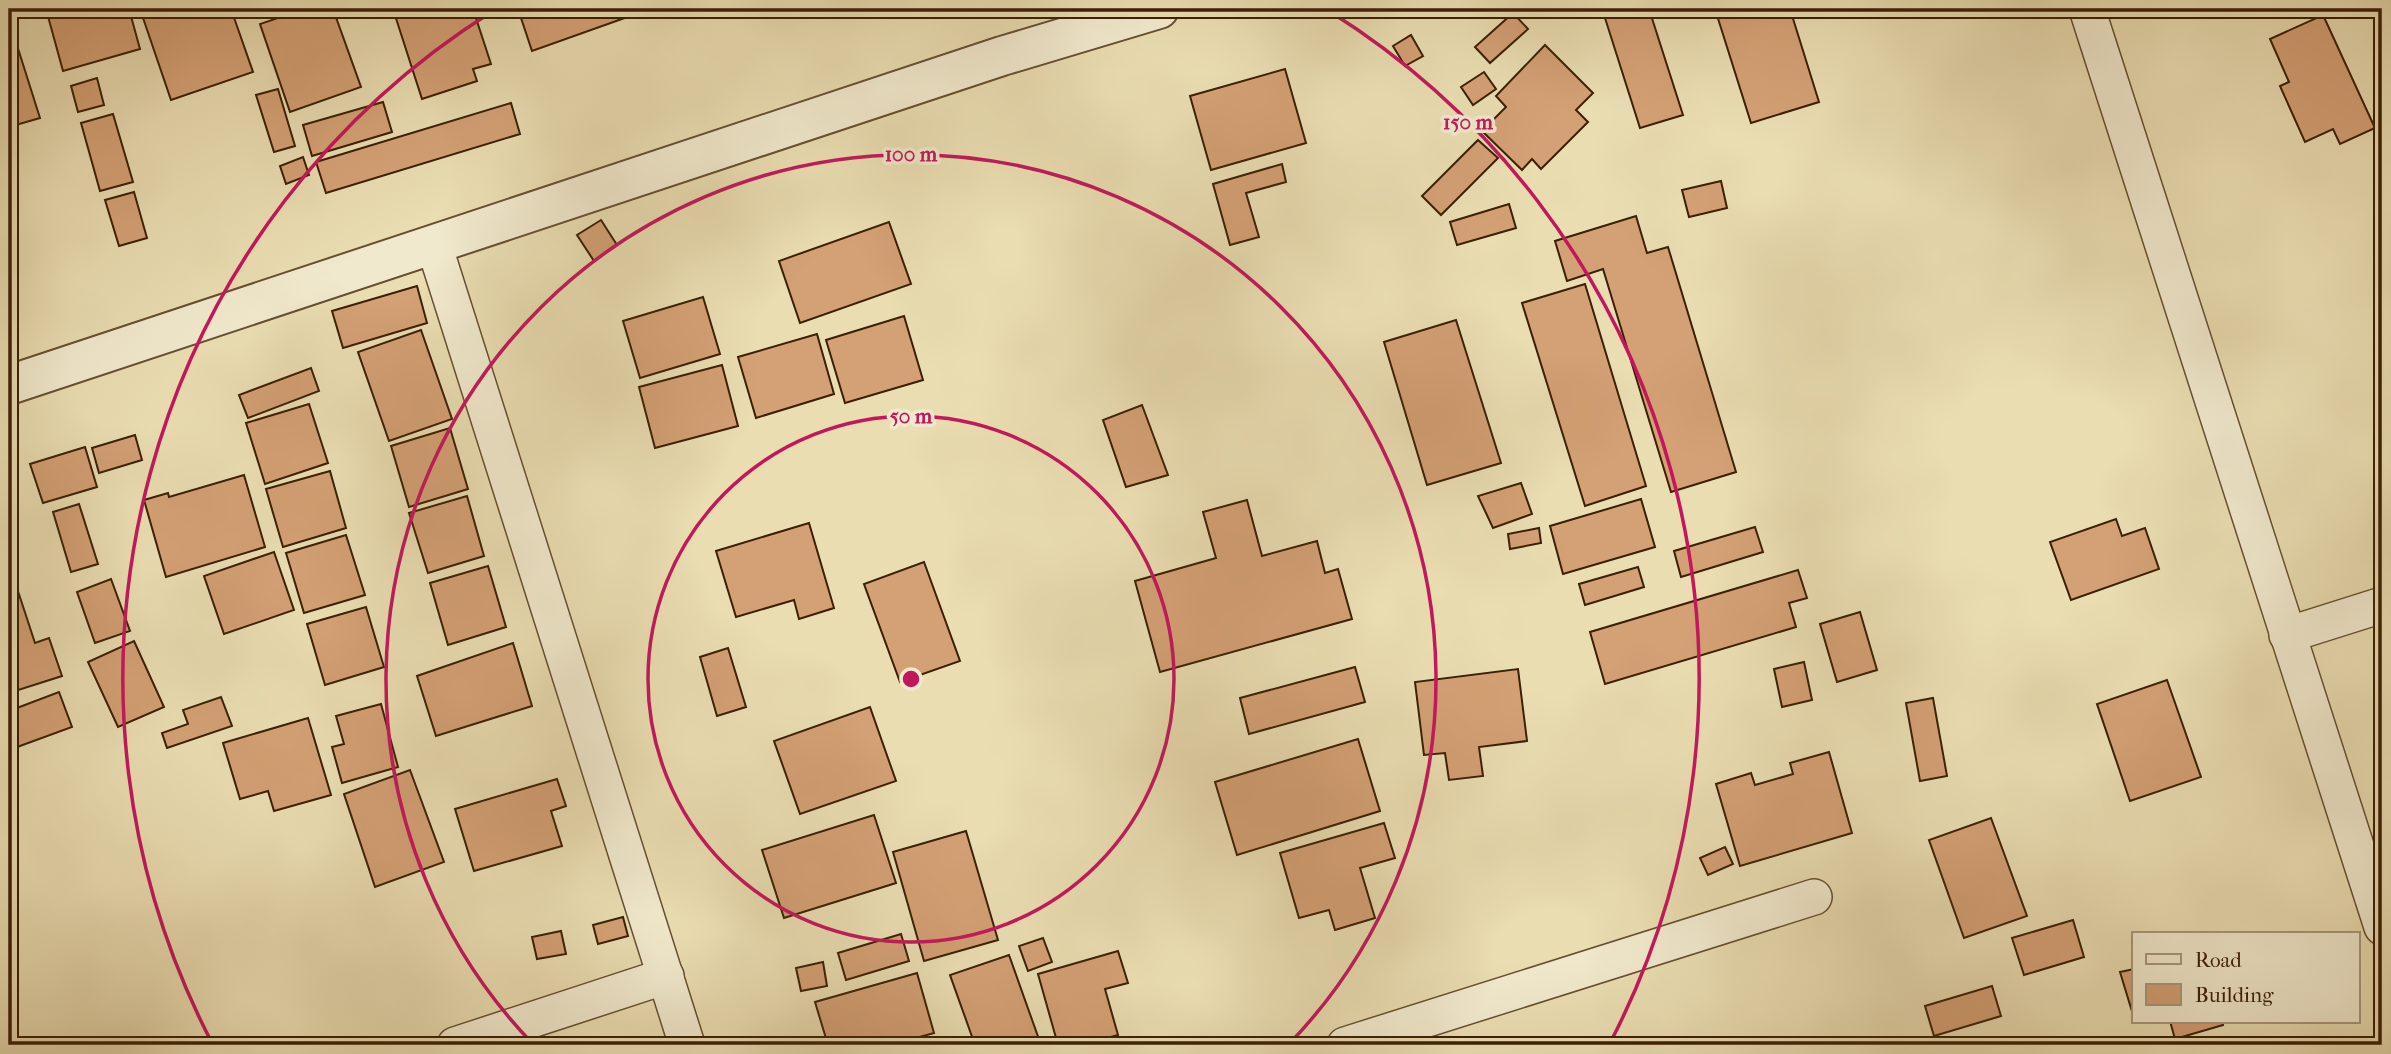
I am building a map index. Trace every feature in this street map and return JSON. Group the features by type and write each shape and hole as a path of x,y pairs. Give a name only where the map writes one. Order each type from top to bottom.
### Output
{"street":[{"path":"9,385 1002,56 1159,9"},
{"path":"2087,9 2382,928"},
{"path":"433,245 687,1045"},
{"path":"2287,635 2382,605"},
{"path":"1345,1045 1814,897"},
{"path":"455,1045 666,976"}],"building":[{"path":"46,9 129,9 140,49 63,71"},
{"path":"140,9 231,9 253,72 171,100"},
{"path":"304,9 333,9 361,87 290,112 260,24"},
{"path":"393,9 473,9 491,64 473,69 477,81 422,99"},
{"path":"518,9 650,9 532,51"},
{"path":"1636,9 1649,9 1683,115 1640,128 1605,18"},
{"path":"1715,9 1790,9 1819,102 1751,123"},
{"path":"1513,13 1528,29 1490,63 1475,47"},
{"path":"2323,15 2375,128 2340,144 2333,129 2305,142 2280,86 2289,82 2270,39"},
{"path":"9,20 40,118 9,127"},
{"path":"1411,35 1423,56 1405,66 1393,46"},
{"path":"1545,45 1593,93 1576,110 1588,122 1541,169 1532,159 1522,170 1482,131 1506,107 1496,96"},
{"path":"1285,69 1306,143 1211,170 1190,96"},
{"path":"1484,72 1496,89 1473,105 1461,87"},
{"path":"97,78 104,105 78,112 71,86"},
{"path":"278,89 295,146 274,152 256,95"},
{"path":"383,102 392,132 312,156 303,125"},
{"path":"511,103 520,134 326,193 316,162"},
{"path":"113,114 133,182 100,191 81,123"},
{"path":"1478,140 1498,158 1441,215 1422,196"},
{"path":"303,157 309,175 286,184 280,166"},
{"path":"1282,164 1286,182 1246,193 1259,237 1230,245 1213,184"},
{"path":"1721,181 1727,208 1689,217 1682,190"},
{"path":"134,192 147,238 119,246 105,200"},
{"path":"1509,204 1516,228 1457,245 1450,222"},
{"path":"1636,216 1647,253 1668,247 1736,472 1671,492 1603,269 1567,281 1555,241"},
{"path":"601,220 617,245 594,261 577,235"},
{"path":"889,222 911,284 800,323 779,261"},
{"path":"1585,284 1646,486 1585,506 1522,303"},
{"path":"417,286 427,323 343,348 332,311"},
{"path":"703,297 720,354 640,378 623,321"},
{"path":"904,316 923,380 845,403 826,340"},
{"path":"1456,320 1501,463 1427,485 1384,342"},
{"path":"421,330 452,419 389,441 358,352"},
{"path":"817,334 834,394 756,418 738,357"},
{"path":"722,365 738,426 655,448 639,387"},
{"path":"311,368 319,391 248,418 239,395"},
{"path":"309,404 328,463 265,484 246,423"},
{"path":"1142,405 1168,475 1126,487 1103,420"},
{"path":"450,428 468,489 409,507 391,446"},
{"path":"135,435 142,460 99,473 92,448"},
{"path":"85,447 97,487 43,503 30,464"},
{"path":"330,471 346,528 283,547 266,489"},
{"path":"244,475 265,547 166,577 144,500 168,493 169,497"},
{"path":"1521,483 1532,514 1493,528 1478,496"},
{"path":"467,496 484,556 428,573 409,513"},
{"path":"1641,499 1655,547 1563,574 1550,526"},
{"path":"1247,500 1262,556 1317,541 1325,573 1338,569 1352,619 1160,672 1135,581 1216,558 1203,512"},
{"path":"79,504 98,564 71,572 53,512"},
{"path":"2116,519 2122,536 2145,528 2159,569 2071,600 2050,542"},
{"path":"809,523 834,608 799,619 794,600 736,617 716,551"},
{"path":"1755,527 1763,552 1681,577 1674,551"},
{"path":"1539,528 1541,543 1510,549 1508,534"},
{"path":"346,535 365,595 304,613 286,553"},
{"path":"274,552 294,610 224,634 204,576"},
{"path":"924,562 960,661 900,682 864,584"},
{"path":"488,566 506,627 448,645 430,583"},
{"path":"1638,567 1644,587 1585,605 1579,584"},
{"path":"1798,570 1807,598 1789,603 1796,627 1605,684 1590,632"},
{"path":"14,579 35,643 49,638 62,676 9,693 9,580"},
{"path":"111,579 130,631 95,643 77,592"},
{"path":"366,607 384,667 325,685 307,624"},
{"path":"1860,612 1877,670 1837,682 1820,624"},
{"path":"134,641 164,707 118,727 88,662"},
{"path":"513,643 532,706 436,736 417,676"},
{"path":"728,648 746,707 717,716 700,657"},
{"path":"1804,662 1812,700 1782,707 1774,669"},
{"path":"1355,667 1365,702 1249,734 1240,698"},
{"path":"1518,669 1527,741 1479,747 1483,776 1449,780 1445,753 1424,755 1415,682"},
{"path":"2167,680 2201,777 2130,801 2097,704"},
{"path":"59,692 72,727 9,750 9,711"},
{"path":"221,697 232,726 167,748 162,733 188,724 183,710"},
{"path":"1933,698 1947,776 1920,781 1906,703"},
{"path":"381,704 398,767 342,783 332,747 344,744 336,716"},
{"path":"870,707 896,781 800,814 774,741"},
{"path":"308,718 331,795 274,811 268,791 240,799 223,743"},
{"path":"1358,739 1380,811 1237,855 1215,782"},
{"path":"1829,752 1852,833 1740,866 1716,784 1751,773 1755,785 1793,774 1790,763"},
{"path":"410,770 444,862 375,887 344,794"},
{"path":"557,779 566,806 551,811 562,846 474,871 455,809"},
{"path":"874,815 896,883 784,918 762,850"},
{"path":"1991,818 2027,916 1964,938 1929,840"},
{"path":"1384,823 1395,858 1360,868 1375,918 1335,930 1329,910 1299,918 1280,853"},
{"path":"966,831 998,940 924,961 893,852"},
{"path":"1725,847 1733,864 1708,875 1700,858"},
{"path":"623,917 628,936 598,944 593,925"},
{"path":"2073,920 2084,957 2024,975 2012,938"},
{"path":"561,931 566,954 537,959 532,937"},
{"path":"901,934 909,961 846,980 838,953"},
{"path":"1043,938 1052,962 1028,971 1019,946"},
{"path":"1118,951 1128,983 1105,989 1118,1035 1083,1045 1058,1045 1038,974"},
{"path":"1009,955 1041,1045 975,1045 950,975"},
{"path":"823,962 827,986 801,991 796,968"},
{"path":"2132,969 2132,1011 2120,972"},
{"path":"917,973 934,1033 891,1045 828,1045 815,1002"},
{"path":"1992,986 2001,1016 1934,1036 1925,1006"},
{"path":"2171,1023 2222,1023 2223,1025 2175,1039"}]}
